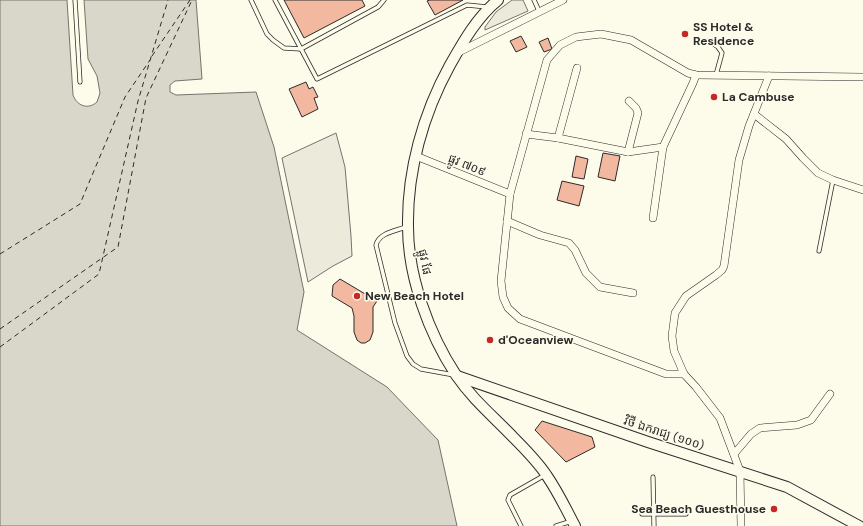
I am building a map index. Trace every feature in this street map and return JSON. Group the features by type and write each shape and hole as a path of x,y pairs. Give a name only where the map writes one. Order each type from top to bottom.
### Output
{"street":[{"name":"ផ្លូវ ផែ","path":"498,0 489,8 472,29 456,53 430,106 410,184 408,227 410,251 417,288 435,338 457,376 476,402 513,437 546,474 574,523"},
{"path":"456,53 563,0"},
{"path":"684,374 666,374 520,318 508,308 501,281 510,194 547,60 560,45 576,37 601,34 631,40 688,73 696,75 863,77"},
{"path":"558,138 577,68"},
{"path":"653,218 663,147 696,75"},
{"path":"740,526 740,471 734,454 720,418 684,374 674,351 672,336 675,313 686,296 716,275 724,266 739,160 754,114 769,76"},
{"path":"628,152 638,113 636,108 629,101"},
{"path":"754,114 786,139 818,173 833,180 863,190"},
{"path":"526,134 558,138 628,152 663,147"},
{"name":"ផ្លូវ ៧០៩","path":"416,156 510,194"},
{"path":"507,221 540,235 569,243 575,250 586,273 600,287 633,293"},
{"name":"វិថី ឯករាជ្យ (១០០)","path":"457,376 488,388 648,442 787,487 859,526"},
{"path":"476,402 476,396 479,391 488,388"},
{"path":"734,454 751,434 760,428 797,425 811,420 830,394"}],"lane":[{"path":"75,0 80,82"},
{"path":"251,0 267,34 273,40 284,48 301,49 378,7 384,0"},
{"path":"275,0 317,79 467,5 489,8"},
{"path":"534,0 540,12"},
{"path":"709,41 718,47 722,53 716,75"},
{"path":"819,252 833,180"},
{"path":"408,227 380,236 376,245 395,323 407,356 413,364 421,369 457,376"},
{"path":"521,526 508,500 510,495 546,474"},
{"path":"653,477 654,526"},
{"path":"642,514 686,514"},
{"path":"556,526 574,523"}],"shaded area":[{"path":"0,0 67,0 73,95 77,102 83,106 90,106 97,102 100,93 97,76 88,59 84,0 196,0 202,79 175,81 170,85 170,92 176,95 256,92 274,147 304,292 297,330 387,387 438,440 457,526 0,526"},
{"path":"512,0 523,0 528,11 485,30 485,27 496,12"},
{"path":"336,133 345,167 352,256 308,282 282,158"}],"building":[{"path":"284,0 362,0 365,6 304,38"},
{"path":"463,0 435,15 427,1"},
{"path":"521,36 527,47 516,52 510,41"},
{"path":"548,38 552,49 544,52 539,42"},
{"path":"306,82 309,89 313,87 318,97 314,98 318,109 302,117 289,89"},
{"path":"603,153 620,156 615,181 598,177"},
{"path":"576,156 588,159 584,179 572,177"},
{"path":"562,181 584,186 579,206 557,200"},
{"path":"340,279 377,301 373,307 373,332 370,340 365,343 361,343 357,340 354,332 354,316 352,308 332,296 333,285"},
{"path":"542,421 592,437 595,447 566,462 535,430"}],"ferry route":[{"path":"0,347 99,274 138,101 168,0"},
{"path":"152,56 190,0"},
{"path":"0,329 118,247 146,98 192,0"},
{"path":"0,254 80,204 125,97 150,60"}],"place":[{"name":"SS Hotel & Residence","path":"685,34"},
{"name":"La Cambuse","path":"714,97"},
{"name":"New Beach Hotel","path":"357,296"},
{"name":"d'Oceanview","path":"490,340"},
{"name":"Sea Beach Guesthouse","path":"774,509"}]}
